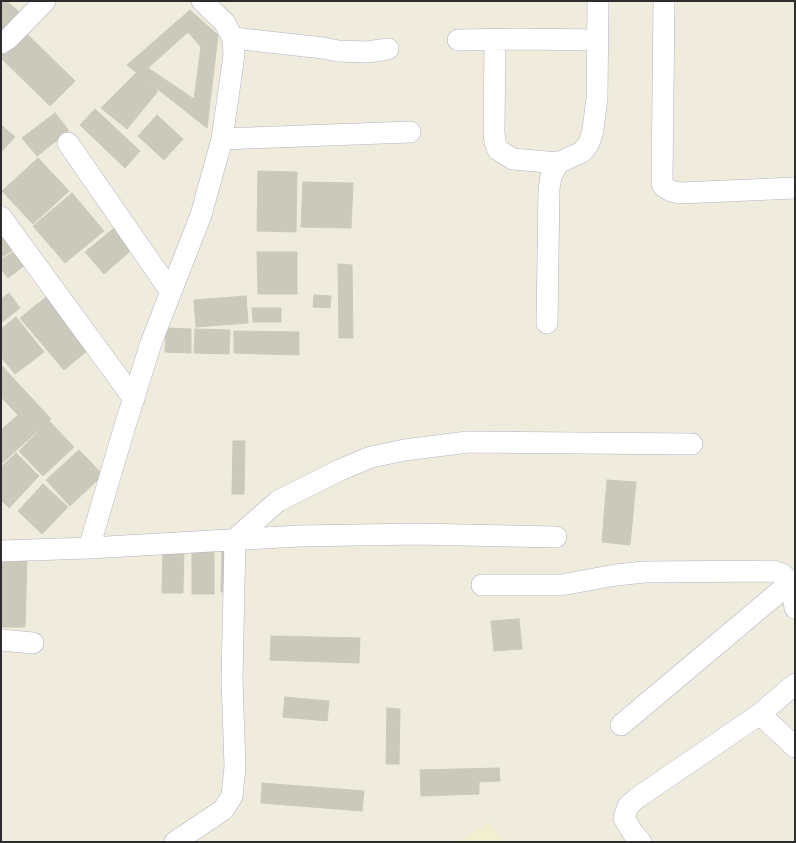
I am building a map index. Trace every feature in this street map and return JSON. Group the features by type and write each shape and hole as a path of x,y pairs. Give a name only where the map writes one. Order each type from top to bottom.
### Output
{"street":[{"path":"1,43 9,38 45,1"},
{"path":"90,548 151,343 201,215 222,139 234,55 233,38 224,22 202,1"},
{"path":"495,40 494,133 498,150 512,159 558,163 582,152 589,143 593,130 596,98 598,1"},
{"path":"664,1 662,184 664,187 680,193 795,188"},
{"path":"233,38 338,51 367,52 388,50"},
{"path":"458,40 598,40"},
{"path":"222,139 410,132"},
{"path":"68,143 171,292"},
{"path":"547,324 549,189 551,176 558,163"},
{"path":"1,217 134,399"},
{"path":"175,842 222,810 232,796 235,767 232,680 234,539 278,501 340,470 371,457 405,450 468,442 692,444"},
{"path":"1,551 299,536 416,534 556,537"},
{"path":"482,585 561,585 644,572 773,571 782,574 791,582 795,608"},
{"path":"621,725 791,582"},
{"path":"1,640 33,643"},
{"path":"641,842 624,818 628,806 760,714 795,684"},
{"path":"760,714 795,747"}],"shaded area":[{"path":"488,823 504,842 460,842"}],"building":[{"path":"4,1 7,1 19,12 1,33 1,5"},
{"path":"190,10 218,35 207,128 127,65","holes":["188,32 201,47 194,99 148,68"]},
{"path":"25,32 75,81 50,106 1,58 1,55"},
{"path":"137,72 158,91 127,129 101,108"},
{"path":"95,109 140,151 125,168 80,125"},
{"path":"55,113 69,131 37,156 22,138"},
{"path":"157,115 183,139 164,160 138,136"},
{"path":"1,125 15,137 1,152"},
{"path":"38,158 69,191 33,224 2,191"},
{"path":"258,171 297,172 296,232 257,231"},
{"path":"303,182 353,183 351,228 301,227"},
{"path":"72,193 104,231 65,263 33,226"},
{"path":"118,225 136,246 104,274 85,252"},
{"path":"1,232 14,249 1,258"},
{"path":"19,248 29,262 8,278 1,269 1,260"},
{"path":"257,252 297,252 297,294 258,294"},
{"path":"338,264 352,265 353,338 339,338"},
{"path":"9,293 20,308 1,323 1,299"},
{"path":"50,294 93,346 64,370 20,318"},
{"path":"314,295 331,296 330,308 313,307"},
{"path":"246,296 248,323 196,327 194,300"},
{"path":"252,308 281,308 281,322 253,322"},
{"path":"16,317 44,352 15,374 1,357 1,329"},
{"path":"166,328 191,329 191,353 165,352"},
{"path":"195,329 230,330 229,354 194,353"},
{"path":"234,331 299,332 299,355 234,353"},
{"path":"1,365 51,419 1,464 1,430 18,415 1,397"},
{"path":"49,421 74,447 43,476 19,451"},
{"path":"233,441 245,441 244,494 232,494"},
{"path":"79,450 103,475 70,506 46,480"},
{"path":"16,453 39,476 9,508 1,500 1,467"},
{"path":"607,480 636,482 630,545 602,542"},
{"path":"43,484 68,507 42,534 18,511"},
{"path":"222,543 232,543 231,592 221,592"},
{"path":"192,546 214,547 214,594 192,594"},
{"path":"163,548 184,549 183,593 162,593"},
{"path":"1,559 27,560 25,627 1,627"},
{"path":"519,619 522,649 494,651 491,621"},
{"path":"271,636 360,638 359,663 270,660"},
{"path":"285,697 329,701 327,721 283,717"},
{"path":"387,708 400,709 399,764 386,764"},
{"path":"499,768 500,781 479,782 479,794 421,796 420,770"},
{"path":"262,783 364,791 362,811 261,803"}]}
